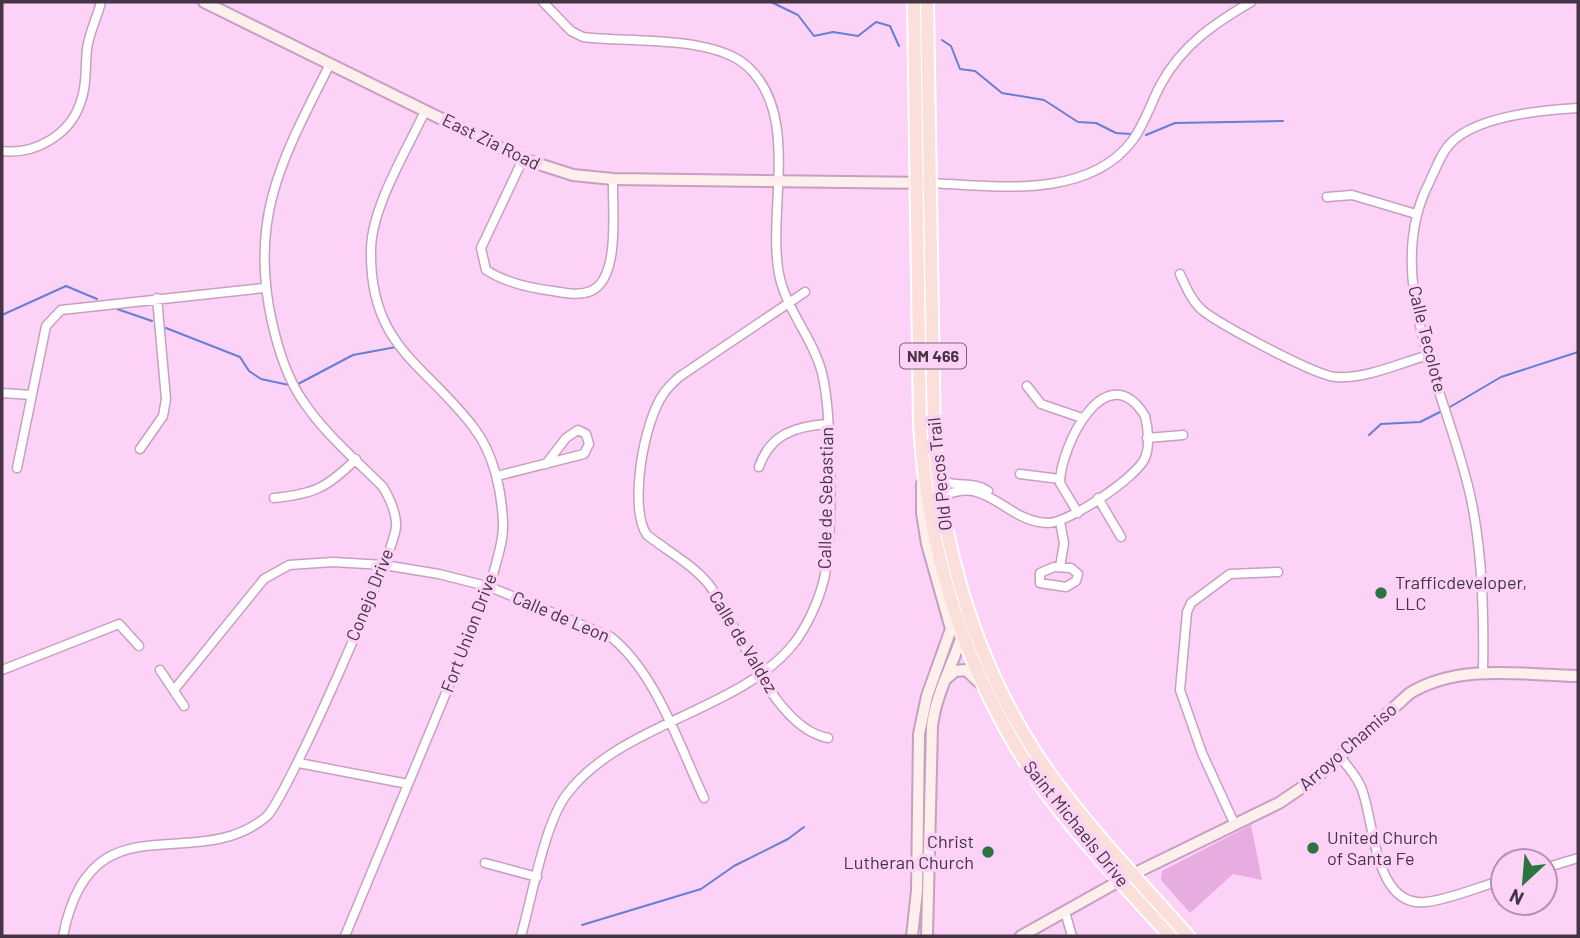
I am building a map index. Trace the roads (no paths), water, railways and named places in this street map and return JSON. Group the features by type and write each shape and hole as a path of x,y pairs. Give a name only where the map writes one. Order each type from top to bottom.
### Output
{"main road":[{"name":"Old Pecos Trail","path":"914,2 922,463"},
{"name":"Old Pecos Trail","path":"927,2 937,477 950,550 968,611"},
{"path":"920,425 931,489 940,498"},
{"name":"Saint Michaels Drive","path":"922,463 939,565 962,638 984,687 1044,789 1170,936"},
{"name":"Saint Michaels Drive","path":"968,611 1001,691 1039,757 1076,808 1188,936"}],"street":[{"path":"2,151 15,152 43,145 73,117 83,96 87,50 100,2"},
{"name":"East Zia Road","path":"204,2 523,159 565,174 613,179 930,183"},
{"name":"Calle de Sebastian","path":"521,936 553,821 566,795 595,762 762,674 795,642 824,582 828,548 828,424 822,371 788,303 779,273 777,125 759,79 746,65 724,52 696,45 583,37 571,31 543,2"},
{"path":"930,183 1032,186 1066,180 1098,168 1131,142 1163,81 1189,46 1209,27 1251,2"},
{"name":"Conejo Drive","path":"63,936 68,914 91,872 112,855 136,845 217,840 247,832 270,814 299,763 384,565 396,527 391,501 383,487 313,414 294,386 275,334 264,288 264,226 270,198 299,125 330,64"},
{"name":"Calle Tecolote","path":"1483,673 1484,639 1471,498 1429,355 1412,284 1410,246 1416,214 1449,145 1480,124 1548,110 1578,108"},
{"name":"Fort Union Drive","path":"345,936 490,587 504,527 497,476 475,429 398,346 386,325 375,290 371,248 380,210 425,111"},
{"path":"523,159 481,248 486,270 500,279 539,290 572,294 591,291 604,280 611,265 613,179"},
{"path":"1327,197 1352,195 1416,214"},
{"path":"1180,274 1187,292 1202,309 1236,332 1332,377 1353,377 1429,355"},
{"path":"17,468 46,326 61,310 264,288"},
{"name":"Calle de Valdez","path":"805,292 679,377 663,394 649,429 636,502 640,525 647,536 708,583 781,705 797,723 813,735 828,738"},
{"path":"140,449 163,416 166,399 157,298"},
{"path":"1027,386 1041,404 1082,418"},
{"path":"2,393 32,396"},
{"path":"940,498 970,490 998,501 1029,520 1059,522 1078,513 1142,463 1147,438 1143,412 1121,396 1099,399 1082,418 1065,458 1060,479 1063,491 1078,513"},
{"path":"759,467 764,453 782,433 804,425 828,424"},
{"path":"497,476 546,464 584,454 589,444 586,434 578,430 569,435 546,464"},
{"path":"1147,438 1183,435"},
{"path":"274,498 309,494 337,477 356,459"},
{"name":"Old Pecos Trail","path":"912,936 917,891 919,734 927,696 951,629 927,544 922,513 922,463"},
{"path":"1020,474 1060,479"},
{"path":"937,477 949,485 982,486 998,501"},
{"path":"1098,498 1121,537"},
{"path":"1059,522 1063,542 1059,567"},
{"name":"Calle de Leon","path":"174,690 264,579 289,565 333,562 384,565 439,573 490,587 611,637 626,649 647,677 704,798"},
{"path":"1235,825 1202,752 1180,690 1187,612 1191,603 1230,574 1279,572"},
{"name":"Old Pecos Trail","path":"927,936 930,742 940,692 962,638 968,611"},
{"path":"2,670 119,624 139,646"},
{"path":"160,670 184,706"},
{"path":"940,692 950,674 958,670 970,672 984,687"},
{"name":"Arroyo Chamiso","path":"1021,936 1121,880 1235,825 1303,788 1418,688 1443,677 1483,673 1578,676"},
{"path":"1339,757 1362,788 1385,878 1399,895 1411,901 1425,902 1489,884"},
{"path":"299,763 408,784"},
{"path":"1559,864 1578,858"},
{"path":"485,863 537,877"},
{"path":"1065,912 1072,936"}],"waterway":[{"path":"771,2 798,15 814,36 833,32 858,36 876,22 890,26 899,46"},
{"path":"942,40 951,46 960,69 975,71 1002,93 1044,100 1078,122 1096,123 1116,133 1131,134"},
{"path":"1146,135 1175,123 1283,121"},
{"path":"2,315 66,286 97,299"},
{"path":"117,309 152,321"},
{"path":"166,328 240,357 249,371 261,379 289,385"},
{"path":"298,384 353,355 396,347"},
{"path":"1450,407 1501,377 1578,352"},
{"path":"1369,435 1381,424 1420,422 1440,412"},
{"path":"582,925 701,889 734,866 788,839 804,827"}],"place":[{"name":"Trafficdeveloper, LLC","path":"1381,593"},
{"name":"United Church of Santa Fe","path":"1313,848"},
{"name":"Christ Lutheran Church","path":"988,852"}]}
